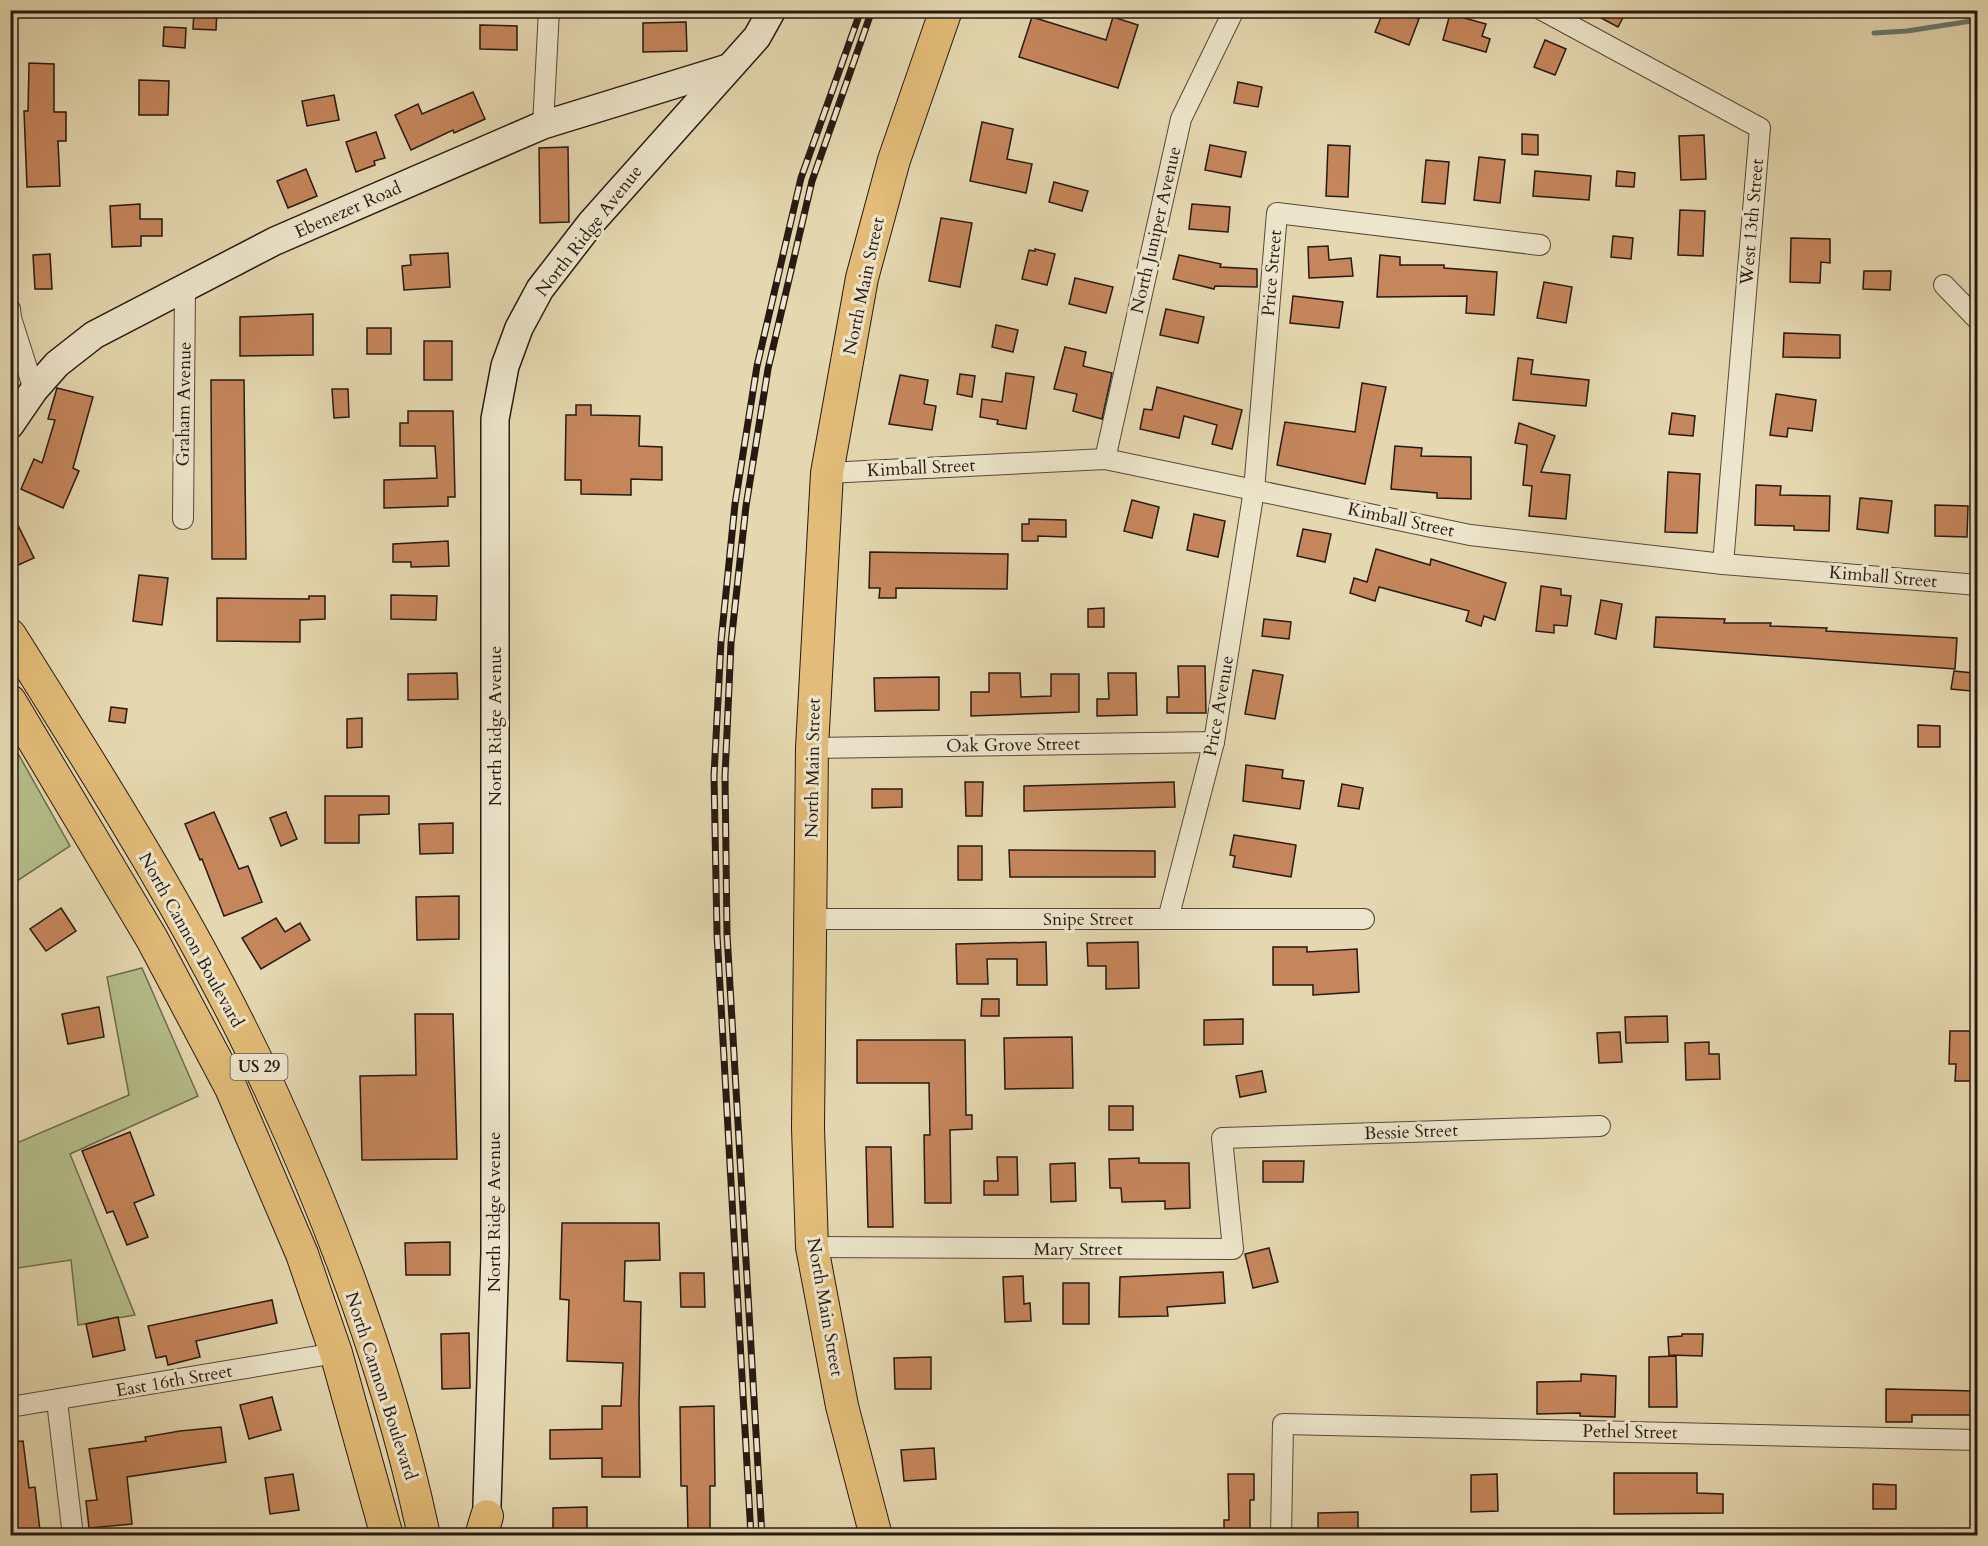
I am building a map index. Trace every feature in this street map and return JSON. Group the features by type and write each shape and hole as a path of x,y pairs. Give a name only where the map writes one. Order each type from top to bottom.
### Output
{"main road":[{"name":"North Main Street","path":"876,1536 842,1407 812,1247 808,1128 812,748 826,473 862,278 894,160 946,10"},
{"name":"North Cannon Boulevard","path":"10,635 188,930 271,1090 315,1194 362,1319 400,1437 424,1536"},
{"name":"North Cannon Boulevard","path":"10,701 152,939 231,1088 302,1254 336,1353 387,1536"}],"street":[{"path":"543,125 549,10"},
{"name":"North Ridge Avenue","path":"485,1529 495,1253 495,419 505,366 519,328 540,289 591,223 757,37 772,10"},
{"name":"North Juniper Avenue","path":"1106,459 1181,119 1234,10"},
{"name":"West 13th Street","path":"1542,10 1760,128 1723,564"},
{"name":"Ebenezer Road","path":"10,425 34,390 57,364 94,335 275,242 543,125 729,68"},
{"name":"Price Street","path":"1254,490 1277,213 1540,245"},
{"path":"1944,285 1977,320"},
{"name":"Graham Avenue","path":"183,519 185,288"},
{"path":"10,309 34,390"},
{"name":"Kimball Street","path":"826,473 1106,459 1470,535 1723,564 1977,585"},
{"name":"Price Avenue","path":"1168,919 1214,742 1254,490"},
{"name":"Oak Grove Street","path":"812,748 1214,742"},
{"name":"Snipe Street","path":"811,919 1364,919"},
{"name":"Bessie Street","path":"1222,1138 1600,1126"},
{"name":"Mary Street","path":"812,1247 1233,1249 1222,1138"},
{"name":"East 16th Street","path":"10,1407 336,1353"},
{"path":"57,1401 73,1536"},
{"name":"Pethel Street","path":"1281,1536 1283,1424 1977,1440"}],"green space":[{"path":"11,741 70,846 10,885"},
{"path":"142,968 198,1096 70,1154 135,1315 78,1325 71,1260 11,1269 10,1075 17,1143 129,1095 107,977"}],"building":[{"path":"194,10 217,10 216,30 193,29"},
{"path":"1384,10 1398,10 1419,19 1409,45 1375,32"},
{"path":"1586,10 1627,10 1618,27"},
{"path":"1450,14 1486,24 1482,36 1490,39 1486,52 1443,40"},
{"path":"1032,17 1106,40 1113,17 1138,25 1118,88 1019,57"},
{"path":"686,22 687,51 643,52 643,23"},
{"path":"480,25 517,26 517,50 480,49"},
{"path":"164,27 186,28 185,48 163,46"},
{"path":"1545,40 1566,49 1555,75 1534,67"},
{"path":"29,63 54,64 54,112 66,112 66,141 58,141 60,186 27,187 24,111 28,111"},
{"path":"139,80 169,81 168,115 139,115"},
{"path":"1238,82 1262,87 1258,107 1234,103"},
{"path":"473,92 485,119 454,133 453,130 411,150 395,115 418,104 422,114"},
{"path":"334,95 339,120 307,126 302,101"},
{"path":"982,122 1013,129 1007,159 1032,164 1026,193 970,181"},
{"path":"376,132 385,158 374,161 375,165 356,172 346,142"},
{"path":"1522,134 1538,135 1538,155 1522,154"},
{"path":"1704,135 1706,179 1681,180 1679,136"},
{"path":"1210,145 1246,152 1241,177 1205,170"},
{"path":"1328,145 1350,146 1348,197 1326,196"},
{"path":"568,147 569,222 540,223 539,148"},
{"path":"1479,157 1505,160 1500,203 1474,200"},
{"path":"1426,160 1449,162 1445,204 1422,202"},
{"path":"306,169 317,196 288,208 277,181"},
{"path":"1535,171 1591,176 1589,200 1533,196"},
{"path":"1617,171 1635,173 1634,187 1616,186"},
{"path":"1054,182 1088,191 1082,211 1049,202"},
{"path":"140,204 140,219 162,219 162,236 141,236 141,246 112,247 110,206"},
{"path":"1192,204 1230,207 1228,232 1189,229"},
{"path":"1680,210 1705,211 1703,256 1678,255"},
{"path":"941,218 972,223 960,287 929,281"},
{"path":"1613,236 1633,238 1631,259 1611,257"},
{"path":"1791,238 1830,239 1830,263 1821,262 1820,283 1790,282"},
{"path":"1328,246 1329,260 1351,258 1353,276 1309,278 1308,247"},
{"path":"1035,249 1055,254 1047,285 1022,279 1029,250 1035,251"},
{"path":"448,253 450,287 404,290 402,266 411,265 410,255"},
{"path":"50,254 52,289 35,289 33,255"},
{"path":"1179,255 1221,264 1220,267 1257,269 1257,287 1215,286 1214,289 1173,279"},
{"path":"1380,255 1400,257 1400,265 1444,265 1444,268 1497,272 1494,315 1466,313 1467,296 1377,297"},
{"path":"1864,271 1891,271 1890,290 1863,289"},
{"path":"1075,278 1113,287 1106,313 1069,304"},
{"path":"1544,282 1572,287 1566,323 1537,318"},
{"path":"1293,296 1343,302 1339,328 1290,323"},
{"path":"1166,309 1204,317 1198,343 1160,335"},
{"path":"313,314 313,355 240,356 240,317"},
{"path":"996,325 1018,330 1013,352 992,347"},
{"path":"367,328 391,328 391,354 367,354"},
{"path":"1784,333 1840,335 1840,358 1783,357"},
{"path":"424,341 452,341 452,380 424,380"},
{"path":"1065,347 1086,352 1083,366 1112,373 1102,419 1073,411 1077,394 1054,389"},
{"path":"1518,358 1533,360 1531,374 1589,380 1586,406 1513,400"},
{"path":"1006,373 1034,377 1026,429 997,424 998,420 980,417 982,399 1002,402"},
{"path":"960,374 975,376 972,397 957,394"},
{"path":"900,375 928,380 924,404 936,406 932,430 889,424"},
{"path":"211,380 244,380 246,559 212,559"},
{"path":"1362,383 1386,387 1365,484 1277,465 1285,422 1355,432"},
{"path":"1157,387 1242,410 1232,449 1212,444 1217,425 1184,416 1179,438 1140,429 1144,409 1152,410"},
{"path":"57,388 93,397 73,468 79,471 63,508 21,489 34,459 42,463 55,420 48,419"},
{"path":"332,389 348,389 349,417 334,418"},
{"path":"1776,394 1816,400 1812,431 1788,428 1787,437 1770,435"},
{"path":"576,405 591,405 591,415 640,416 639,446 662,447 662,480 631,479 631,495 581,494 581,480 565,480 566,415 576,415"},
{"path":"408,411 453,411 455,497 448,497 448,506 384,508 384,480 437,478 435,446 400,446 400,423 408,423"},
{"path":"1672,413 1695,416 1693,436 1669,434"},
{"path":"1519,423 1555,436 1541,472 1570,475 1566,519 1529,516 1532,486 1523,485 1527,445 1515,443"},
{"path":"1395,446 1422,448 1421,456 1471,457 1471,499 1437,498 1437,493 1391,489"},
{"path":"1668,472 1700,474 1697,533 1665,532"},
{"path":"1756,485 1781,486 1780,495 1830,496 1829,531 1794,530 1794,526 1755,525"},
{"path":"1860,498 1892,501 1888,533 1857,529"},
{"path":"1132,500 1159,507 1152,538 1124,531"},
{"path":"1935,505 1968,506 1967,537 1935,536"},
{"path":"10,509 34,558 16,566 10,554"},
{"path":"1194,514 1225,521 1218,557 1187,550"},
{"path":"1029,519 1066,520 1066,537 1038,536 1038,541 1022,541 1022,524 1029,524"},
{"path":"1303,529 1331,534 1325,562 1297,556"},
{"path":"448,541 449,566 411,567 411,562 393,562 393,544"},
{"path":"1376,549 1430,565 1431,559 1506,583 1495,620 1484,616 1481,626 1466,621 1469,611 1379,587 1375,601 1350,593 1354,578 1367,582"},
{"path":"870,552 1008,554 1007,589 896,588 896,598 879,598 880,588 869,588"},
{"path":"139,575 168,578 162,625 133,621"},
{"path":"1541,586 1561,589 1561,595 1571,596 1567,626 1554,625 1554,633 1536,631"},
{"path":"391,595 437,596 436,620 391,619"},
{"path":"309,596 325,596 325,619 300,620 300,642 217,641 217,598 309,599"},
{"path":"1601,600 1622,604 1616,639 1595,634"},
{"path":"1104,608 1104,627 1088,627 1088,609"},
{"path":"1656,617 1725,619 1724,623 1771,623 1770,626 1827,628 1826,631 1957,638 1955,669 1654,647"},
{"path":"1264,619 1291,622 1289,639 1262,636"},
{"path":"1178,666 1205,666 1206,713 1167,713 1167,697 1179,697"},
{"path":"1253,670 1283,675 1275,719 1245,714"},
{"path":"1954,671 1973,673 1971,691 1951,689"},
{"path":"457,673 458,699 408,700 408,674"},
{"path":"989,673 1020,673 1021,697 1051,696 1051,674 1079,674 1079,712 971,716 971,692 989,692"},
{"path":"1108,673 1136,673 1137,715 1097,716 1097,699 1109,699"},
{"path":"939,677 939,710 875,711 874,678"},
{"path":"111,707 127,709 125,723 109,721"},
{"path":"362,718 362,747 347,748 347,719"},
{"path":"1918,725 1940,726 1940,747 1918,747"},
{"path":"1246,765 1283,770 1282,778 1304,781 1300,809 1243,801"},
{"path":"965,782 983,782 982,816 966,816"},
{"path":"1174,782 1175,807 1024,811 1024,786"},
{"path":"1342,784 1363,788 1359,809 1338,806"},
{"path":"872,789 902,789 902,807 872,808"},
{"path":"325,796 389,796 389,814 359,815 359,843 325,843"},
{"path":"214,812 239,869 248,866 262,902 224,916 202,859 200,860 185,824"},
{"path":"286,812 297,839 281,846 270,818"},
{"path":"453,823 453,853 420,854 419,824"},
{"path":"1234,835 1296,845 1291,877 1233,867 1235,856 1230,855"},
{"path":"958,846 982,846 982,880 958,880"},
{"path":"1009,850 1155,851 1155,877 1010,877"},
{"path":"459,896 459,939 417,940 416,897"},
{"path":"61,908 76,931 46,951 30,929"},
{"path":"276,918 285,932 300,923 310,940 261,969 242,938"},
{"path":"1046,942 1047,985 1017,985 1017,959 987,959 988,984 957,984 956,944"},
{"path":"1138,942 1139,988 1106,989 1106,966 1088,966 1087,943"},
{"path":"1273,947 1307,947 1307,952 1357,949 1359,992 1313,995 1313,985 1273,985"},
{"path":"982,999 999,999 999,1016 981,1016"},
{"path":"99,1007 104,1037 68,1044 62,1014"},
{"path":"415,1014 453,1014 457,1159 362,1160 360,1076 416,1075"},
{"path":"1667,1016 1668,1042 1626,1043 1625,1017"},
{"path":"1243,1019 1243,1044 1204,1045 1204,1020"},
{"path":"1950,1031 1975,1031 1974,1081 1955,1081 1956,1064 1949,1064"},
{"path":"1620,1032 1622,1062 1599,1063 1597,1033"},
{"path":"1072,1037 1073,1088 1005,1089 1004,1038"},
{"path":"857,1040 965,1040 966,1115 972,1115 972,1129 950,1130 951,1203 925,1203 924,1135 930,1135 929,1083 857,1083"},
{"path":"1709,1042 1709,1054 1719,1054 1720,1079 1686,1080 1685,1043"},
{"path":"1262,1071 1266,1092 1240,1097 1236,1076"},
{"path":"1109,1106 1133,1106 1133,1130 1109,1130"},
{"path":"130,1132 154,1195 134,1203 148,1237 127,1245 113,1211 107,1213 82,1151"},
{"path":"866,1147 891,1147 893,1227 868,1227"},
{"path":"997,1157 1017,1157 1018,1195 984,1195 984,1181 998,1181"},
{"path":"1139,1158 1139,1163 1189,1163 1190,1208 1165,1209 1165,1201 1122,1202 1121,1188 1110,1188 1109,1159"},
{"path":"1263,1161 1304,1161 1303,1182 1263,1182"},
{"path":"1075,1163 1076,1201 1051,1202 1050,1164"},
{"path":"562,1223 659,1223 660,1260 625,1261 624,1301 641,1302 640,1477 602,1477 602,1458 550,1459 550,1430 602,1429 602,1406 621,1406 623,1363 567,1361 569,1300 560,1299"},
{"path":"450,1242 450,1275 406,1275 405,1243"},
{"path":"1269,1248 1278,1282 1253,1288 1245,1254"},
{"path":"1223,1272 1225,1303 1167,1307 1168,1316 1119,1317 1120,1277"},
{"path":"680,1273 704,1273 705,1307 681,1307"},
{"path":"1023,1276 1024,1304 1030,1303 1031,1321 1005,1322 1003,1277"},
{"path":"1063,1283 1089,1283 1089,1324 1063,1324"},
{"path":"272,1300 277,1323 196,1341 200,1357 168,1365 166,1356 156,1358 148,1326"},
{"path":"118,1317 125,1350 93,1357 86,1324"},
{"path":"469,1333 470,1388 442,1389 441,1334"},
{"path":"1682,1334 1703,1334 1702,1356 1669,1355 1668,1337 1682,1336"},
{"path":"1676,1356 1677,1407 1649,1407 1649,1357"},
{"path":"931,1357 931,1389 895,1389 894,1358"},
{"path":"1581,1374 1616,1376 1615,1417 1580,1416 1580,1413 1537,1414 1537,1382 1581,1381"},
{"path":"1886,1389 1977,1391 1977,1415 1912,1415 1912,1422 1886,1422"},
{"path":"272,1397 281,1430 249,1439 240,1405"},
{"path":"714,1406 715,1486 710,1486 710,1532 688,1532 687,1486 681,1486 680,1407"},
{"path":"221,1427 226,1462 127,1477 132,1524 89,1528 86,1501 97,1500 89,1449 146,1441 145,1437 180,1431"},
{"path":"23,1441 29,1488 35,1487 40,1531 10,1535 10,1442"},
{"path":"934,1448 936,1479 904,1481 901,1450"},
{"path":"1614,1473 1697,1473 1697,1493 1723,1494 1723,1513 1614,1514"},
{"path":"293,1474 299,1510 270,1514 265,1478"},
{"path":"1228,1474 1254,1474 1254,1500 1250,1500 1250,1536 1224,1536 1224,1520 1229,1520"},
{"path":"1497,1474 1498,1511 1471,1512 1471,1475"},
{"path":"1873,1484 1896,1485 1896,1509 1873,1509"},
{"path":"587,1507 587,1532 553,1533 553,1508"},
{"path":"1358,1512 1358,1536 1318,1536 1318,1513"}],"waterway":[{"path":"1874,33 1907,31 1978,20"}],"railway":[{"path":"751,1536 717,934 714,776 721,642 735,504 757,366 801,178 861,10"},
{"path":"762,1536 727,934 725,776 731,643 746,506 768,369 812,181 872,10"}]}
